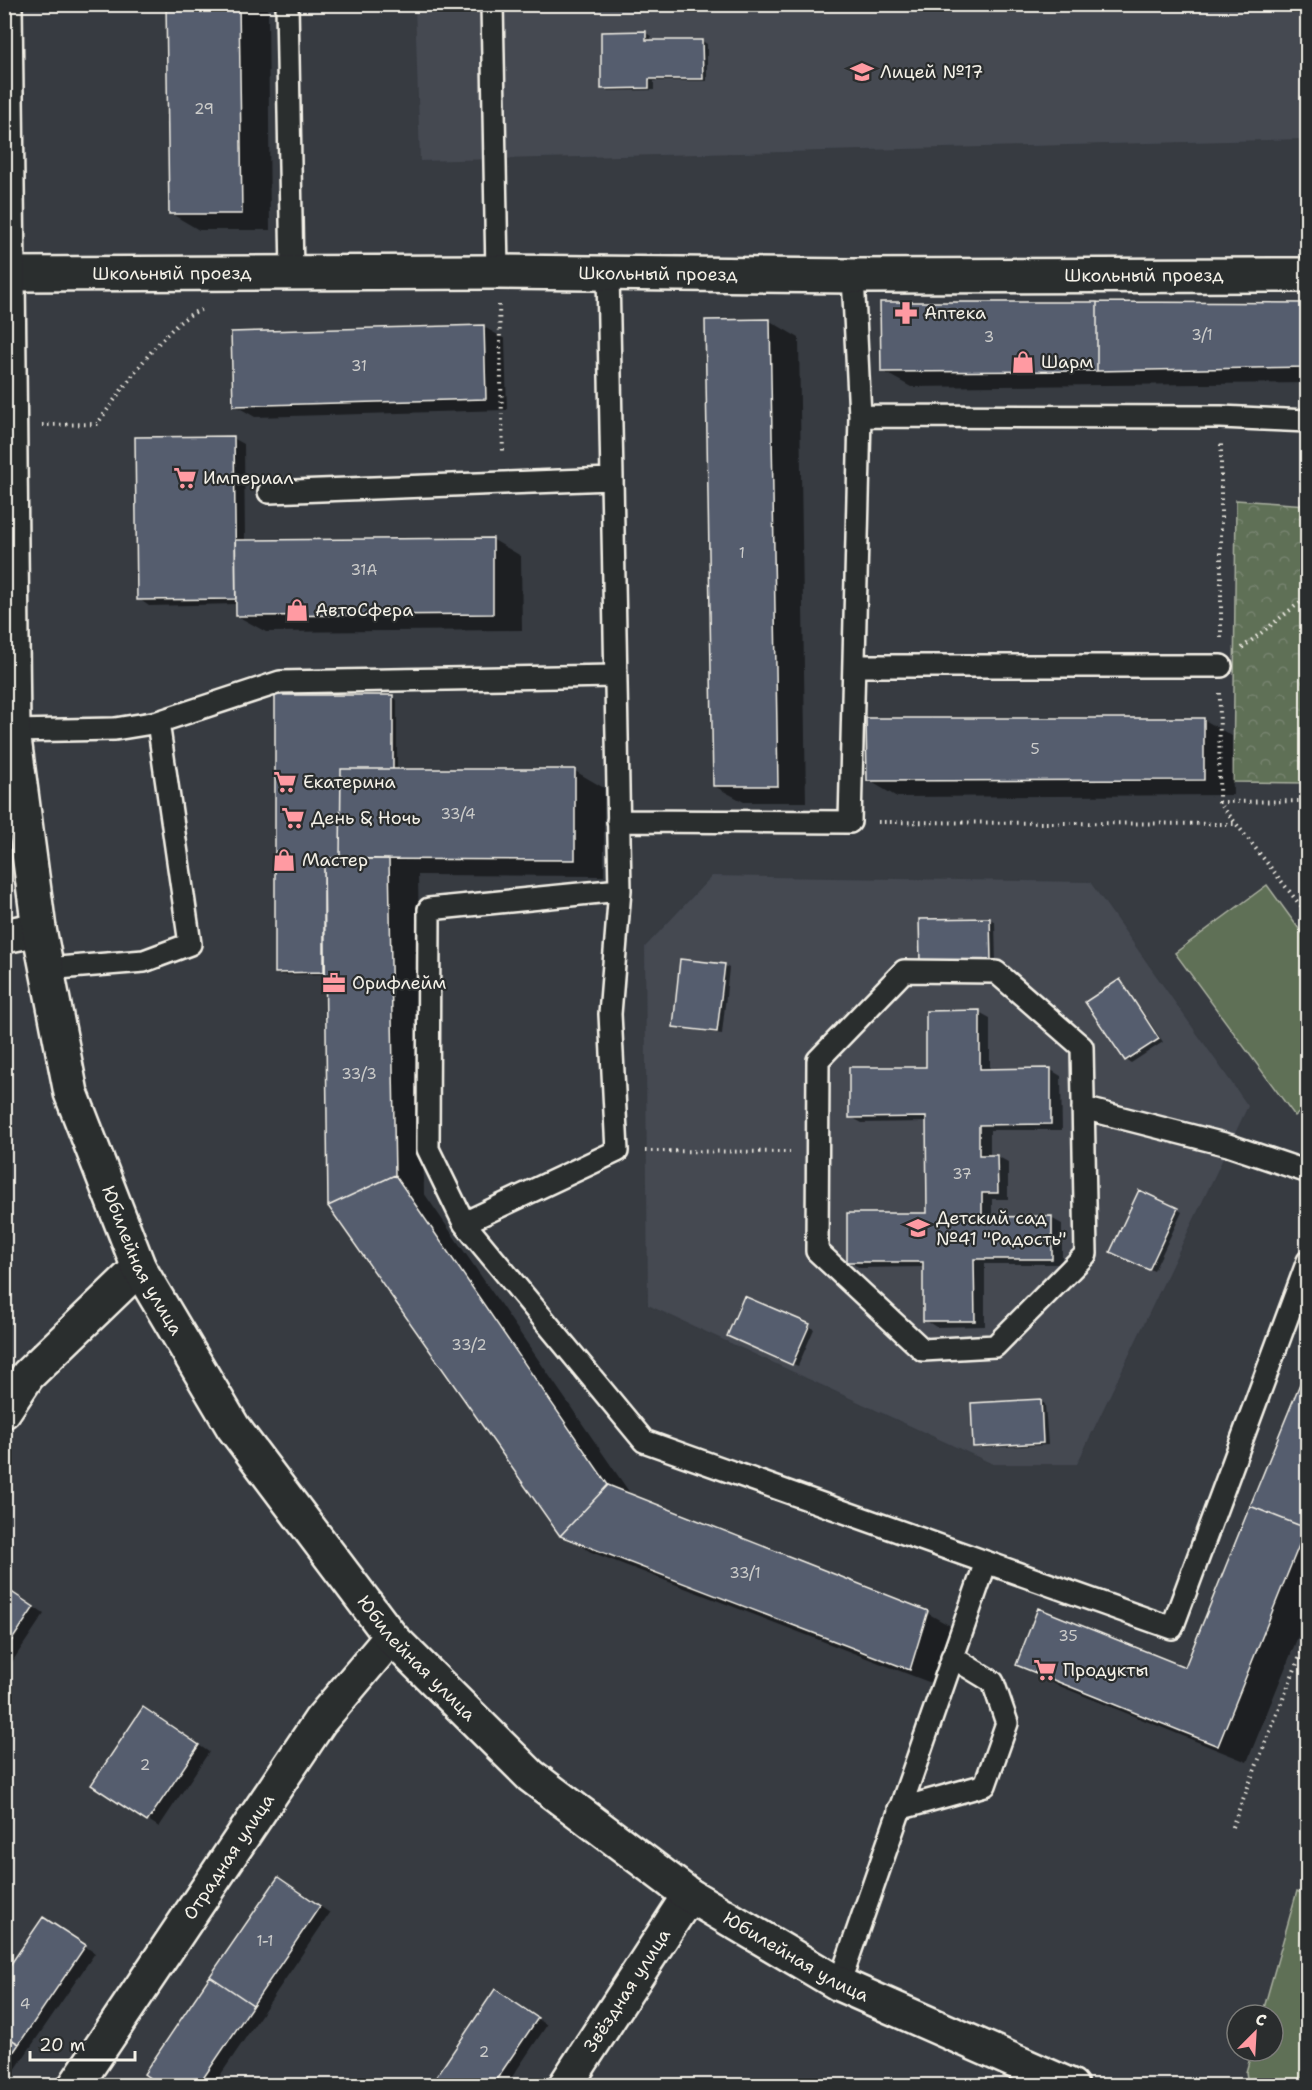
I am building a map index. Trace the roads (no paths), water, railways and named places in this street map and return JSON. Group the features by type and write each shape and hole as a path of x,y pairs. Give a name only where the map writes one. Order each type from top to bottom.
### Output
{"street":[{"name":"Юбилейная улица","path":"4,4 8,273 9,731 39,929 71,1093 139,1268 232,1427 392,1636 531,1776 689,1895 839,1984 1071,2085"},
{"name":"Школьный проезд","path":"8,273 1308,275"},
{"path":"4,936 39,929"},
{"path":"4,1411 28,1375 139,1268"},
{"name":"Отрадная улица","path":"75,2085 320,1721 392,1636"},
{"name":"Звёздная улица","path":"565,2085 689,1895"}],"lane":[{"path":"286,4 292,273"},
{"path":"492,4 497,272"},
{"path":"464,1223 617,1151 610,1014 620,890 608,273"},
{"path":"618,821 850,822 856,666 860,416 853,276"},
{"path":"860,416 1221,417 1308,421"},
{"path":"269,492 611,479"},
{"path":"856,666 1221,666"},
{"path":"9,731 115,729 158,722 280,682 615,676"},
{"path":"46,969 144,961 190,944 158,722"},
{"path":"620,890 429,909 428,1149 464,1223 644,1441 1172,1628 1308,1261"},
{"path":"904,970 996,972 1082,1047 1083,1108 1086,1254 995,1346 923,1350 817,1251 818,1060 904,970"},
{"path":"1083,1108 1228,1145 1308,1172"},
{"path":"839,1984 986,1562"},
{"path":"899,1809 985,1785 1007,1723 993,1682 952,1657"}],"place":[{"name":"Лицей №17","path":"862,72"},
{"name":"Аптека","path":"906,313"},
{"name":"Шарм","path":"1023,362"},
{"name":"Империал","path":"185,478"},
{"name":"АвтоСфера","path":"297,610"},
{"name":"Екатерина","path":"285,782"},
{"name":"День & Ночь","path":"293,818"},
{"name":"Мастер","path":"284,860"},
{"name":"Орифлейм","path":"334,983"},
{"name":"Детский сад №41 \"Радость\"","path":"918,1228"},
{"name":"Продукты","path":"1045,1670"}]}
